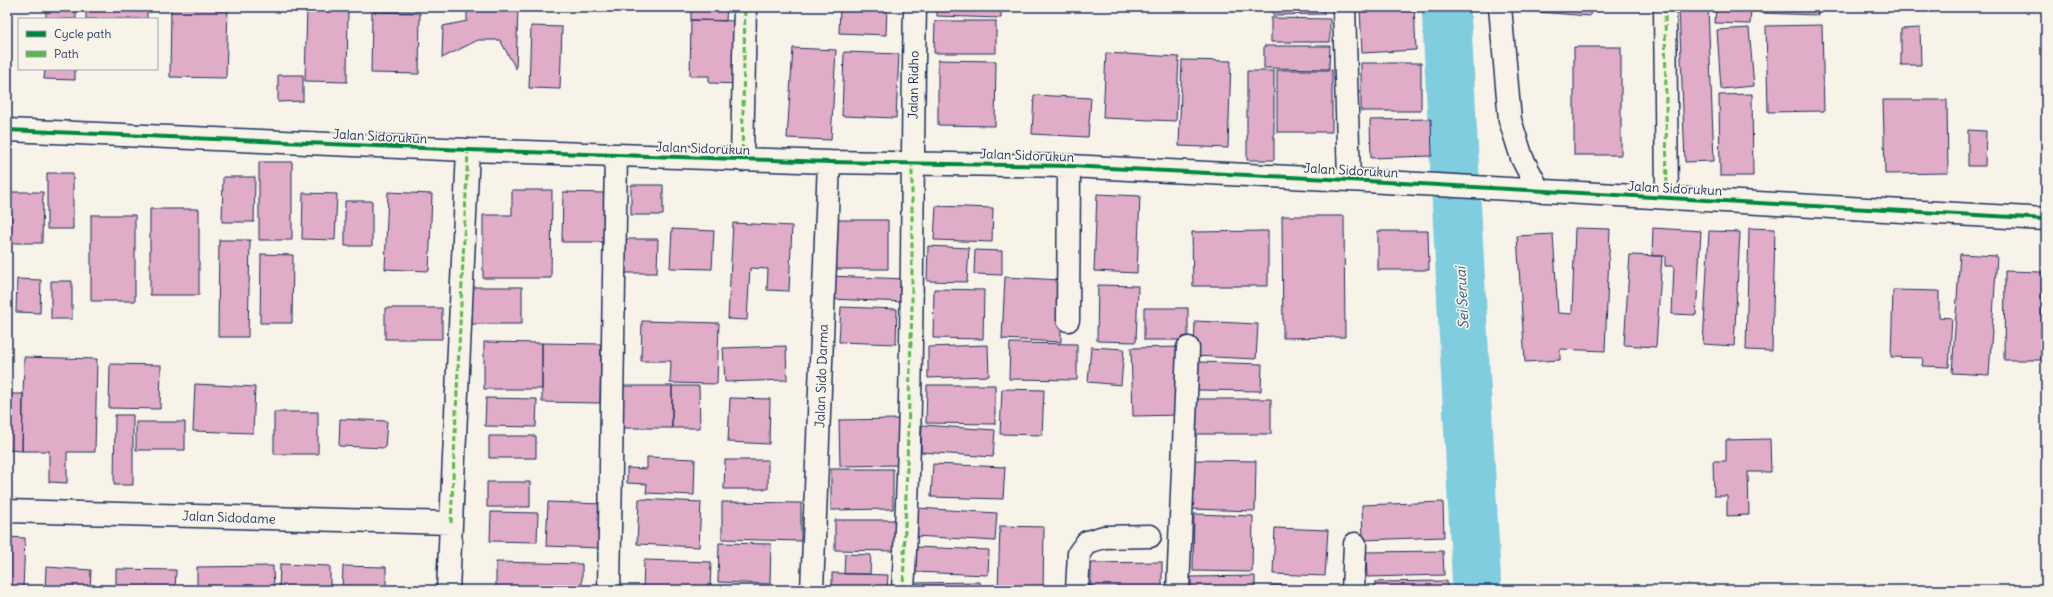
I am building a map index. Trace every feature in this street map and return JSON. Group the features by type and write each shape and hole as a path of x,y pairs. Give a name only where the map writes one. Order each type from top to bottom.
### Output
{"street":[{"path":"742,160 745,7"},
{"name":"Jalan Ridho","path":"903,590 912,308 912,162 916,7"},
{"path":"1344,7 1349,180"},
{"path":"1500,7 1510,120 1522,158 1530,191"},
{"path":"1665,7 1667,198"},
{"name":"Jalan Sidorukun","path":"7,130 616,156 829,162 912,162 1069,166 2046,219"},
{"path":"448,590 468,150"},
{"path":"609,590 616,156"},
{"name":"Jalan Sido Darma","path":"812,590 829,162"},
{"path":"1068,320 1069,166"},
{"path":"1178,590 1188,348"},
{"name":"Jalan Sidodame","path":"7,511 451,523"},
{"path":"1077,590 1079,553 1086,542 1099,538 1150,536"},
{"path":"1353,590 1355,544"}],"building":[{"path":"46,7 76,8 76,18 46,18"},
{"path":"86,7 147,7 147,18 86,18"},
{"path":"171,7 228,7 226,78 170,77"},
{"path":"307,7 348,7 347,82 305,81"},
{"path":"383,7 416,7 416,10 383,10"},
{"path":"467,7 518,7 516,69 500,40 478,40 442,58 443,26 467,21"},
{"path":"691,7 727,7 726,21 691,20"},
{"path":"840,7 887,7 886,35 839,33"},
{"path":"937,7 1001,7 1001,18 937,16"},
{"path":"1273,7 1324,7 1324,14 1273,15"},
{"path":"1360,7 1414,7 1416,50 1362,53"},
{"path":"1524,7 1591,7 1590,16 1524,11"},
{"path":"1679,7 1708,7 1714,161 1685,162"},
{"path":"1716,7 1751,7 1750,24 1715,23"},
{"path":"1761,7 1818,7 1818,15 1760,13"},
{"path":"372,12 420,13 419,74 371,73"},
{"path":"1271,18 1330,19 1330,42 1271,42"},
{"path":"691,20 742,21 741,84 709,83 709,76 690,76"},
{"path":"935,21 996,21 996,53 934,53"},
{"path":"1822,25 1824,111 1768,112 1766,26"},
{"path":"531,26 562,27 560,89 529,88"},
{"path":"1749,28 1754,86 1721,89 1717,30"},
{"path":"1920,28 1921,65 1901,65 1901,29"},
{"path":"1264,46 1330,46 1329,69 1264,68"},
{"path":"1574,47 1621,47 1621,155 1574,155"},
{"path":"793,48 836,50 831,140 787,138"},
{"path":"844,52 899,54 896,118 842,116"},
{"path":"1106,53 1179,57 1176,121 1103,118"},
{"path":"938,60 996,61 995,126 938,125"},
{"path":"1182,60 1231,61 1228,148 1179,146"},
{"path":"1361,63 1421,63 1421,111 1361,111"},
{"path":"45,70 75,70 75,80 44,79"},
{"path":"1277,70 1332,70 1332,132 1277,132"},
{"path":"1247,71 1274,71 1274,160 1247,160"},
{"path":"278,75 303,75 303,101 278,102"},
{"path":"1752,94 1753,176 1720,176 1719,95"},
{"path":"1034,95 1091,98 1088,137 1032,134"},
{"path":"1883,100 1947,100 1948,173 1885,174"},
{"path":"1431,119 1432,156 1371,158 1370,120"},
{"path":"1968,130 1986,131 1985,166 1968,166"},
{"path":"259,162 292,162 292,240 259,240"},
{"path":"47,173 73,173 73,229 47,229"},
{"path":"223,177 255,177 254,222 222,222"},
{"path":"631,185 663,185 663,215 631,215"},
{"path":"512,190 552,190 551,278 483,278 483,215 512,215"},
{"path":"11,192 43,192 42,243 10,243"},
{"path":"388,192 432,194 429,271 385,269"},
{"path":"563,192 605,193 605,242 562,242"},
{"path":"303,193 337,194 335,240 302,239"},
{"path":"1097,194 1140,196 1137,273 1094,271"},
{"path":"345,201 372,201 372,246 345,246"},
{"path":"936,206 993,208 992,242 934,240"},
{"path":"150,209 199,209 199,295 150,295"},
{"path":"91,215 135,215 135,301 91,301"},
{"path":"1282,216 1344,216 1345,337 1283,338"},
{"path":"835,220 888,220 888,269 835,269"},
{"path":"733,223 792,226 789,291 767,290 768,269 750,268 747,320 728,319"},
{"path":"1575,228 1610,229 1605,351 1560,349 1560,360 1525,362 1517,236 1553,234 1558,313 1572,314"},
{"path":"1653,228 1701,231 1696,315 1672,314 1674,266 1665,266 1665,256 1652,256"},
{"path":"1749,228 1775,229 1772,351 1746,350"},
{"path":"672,229 714,231 712,269 670,268"},
{"path":"1268,231 1268,286 1193,286 1192,232"},
{"path":"1378,231 1428,231 1429,270 1378,270"},
{"path":"1709,231 1740,232 1734,346 1703,344"},
{"path":"623,239 658,239 657,273 623,273"},
{"path":"219,240 250,240 248,337 218,337"},
{"path":"928,246 969,248 967,282 927,281"},
{"path":"975,250 1002,251 1002,275 974,274"},
{"path":"261,254 293,255 292,323 260,323"},
{"path":"1960,254 1997,256 1989,375 1952,373"},
{"path":"1630,255 1662,256 1656,347 1624,345"},
{"path":"2005,271 2042,272 2041,360 2004,360"},
{"path":"829,276 907,279 906,302 828,299"},
{"path":"1005,277 1061,280 1061,342 1002,339"},
{"path":"17,279 41,280 40,313 16,312"},
{"path":"51,281 72,281 72,319 51,319"},
{"path":"1098,285 1138,286 1136,342 1097,341"},
{"path":"472,287 522,287 522,324 472,324"},
{"path":"934,289 984,290 983,339 933,338"},
{"path":"1893,290 1939,291 1939,317 1952,318 1949,367 1922,366 1923,358 1891,357"},
{"path":"841,307 897,309 896,344 839,342"},
{"path":"385,308 442,308 442,339 385,339"},
{"path":"1144,308 1188,308 1188,340 1144,340"},
{"path":"642,321 719,323 717,384 670,383 671,361 641,361"},
{"path":"1195,321 1258,324 1256,359 1194,356"},
{"path":"484,342 542,343 542,389 484,389"},
{"path":"542,343 601,344 600,403 542,402"},
{"path":"1010,343 1077,344 1077,380 1009,379"},
{"path":"988,345 989,376 928,378 928,347"},
{"path":"786,346 787,380 725,382 723,348"},
{"path":"1091,347 1124,349 1121,385 1088,382"},
{"path":"1182,347 1183,415 1133,416 1131,348"},
{"path":"24,357 97,359 95,452 67,452 67,483 49,482 49,451 22,451"},
{"path":"1199,362 1262,364 1261,391 1198,390"},
{"path":"110,364 161,365 160,409 109,408"},
{"path":"195,384 255,387 253,433 193,431"},
{"path":"927,385 995,385 995,424 926,423"},
{"path":"619,386 672,386 672,428 619,428"},
{"path":"672,386 699,386 700,428 672,428"},
{"path":"1002,389 1044,390 1042,435 1000,434"},
{"path":"7,394 23,394 22,451 7,450"},
{"path":"486,398 537,399 536,427 485,426"},
{"path":"730,398 770,399 769,444 728,442"},
{"path":"1196,399 1271,399 1271,434 1196,434"},
{"path":"274,412 318,412 318,454 274,454"},
{"path":"115,415 133,415 133,485 114,485"},
{"path":"340,419 387,421 385,448 339,446"},
{"path":"898,419 899,465 840,466 839,420"},
{"path":"136,422 185,422 185,450 136,450"},
{"path":"922,425 995,430 993,457 921,452"},
{"path":"489,436 536,436 536,458 489,458"},
{"path":"1770,439 1771,472 1748,472 1749,515 1727,516 1727,496 1714,496 1713,461 1726,461 1726,440"},
{"path":"647,457 695,459 694,495 646,493 647,484 627,483 627,468 647,469"},
{"path":"725,460 768,460 768,489 724,489"},
{"path":"1192,460 1256,461 1255,511 1191,509"},
{"path":"933,464 1005,467 1003,499 931,497"},
{"path":"831,469 893,469 893,509 831,510"},
{"path":"487,482 530,482 530,507 487,507"},
{"path":"639,499 701,502 699,547 637,544"},
{"path":"548,502 602,504 600,548 546,546"},
{"path":"722,502 801,503 801,541 722,539"},
{"path":"1443,502 1444,537 1363,540 1362,505"},
{"path":"917,508 997,513 995,541 916,536"},
{"path":"491,512 538,513 537,542 490,541"},
{"path":"1194,514 1253,516 1252,572 1193,571"},
{"path":"835,520 897,520 897,551 835,550"},
{"path":"1000,526 1044,527 1043,590 998,590"},
{"path":"1275,528 1328,530 1325,576 1273,574"},
{"path":"7,537 25,538 23,590 7,590"},
{"path":"719,543 771,544 770,584 718,582"},
{"path":"915,547 989,550 988,575 914,572"},
{"path":"1443,551 1444,575 1367,577 1366,552"},
{"path":"845,554 871,555 870,574 844,574"},
{"path":"644,560 711,562 710,590 643,590"},
{"path":"496,562 582,564 582,590 496,590"},
{"path":"1162,562 1162,590 1091,590 1091,563"},
{"path":"280,564 330,566 330,590 279,590"},
{"path":"273,566 274,590 197,590 197,567"},
{"path":"343,566 386,567 386,590 342,590"},
{"path":"46,567 91,570 90,590 45,590"},
{"path":"116,569 176,570 175,590 116,590"},
{"path":"832,573 888,575 887,590 832,590"},
{"path":"1255,576 1255,590 1191,590 1191,577"},
{"path":"1447,581 1447,590 1375,590 1375,582"},
{"path":"980,582 980,590 916,590 916,583"},
{"path":"1272,585 1329,586 1329,590 1271,590"}],"waterway":[{"name":"Sei Seruai","path":"1446,7 1477,590"}],"marked path":[{"path":"742,160 745,7"},
{"path":"1665,7 1667,198"},
{"path":"451,523 468,150"},
{"path":"903,590 912,308 912,162"}],"cycle path":[{"path":"7,130 468,150 829,162 1069,166 2046,219"}]}
